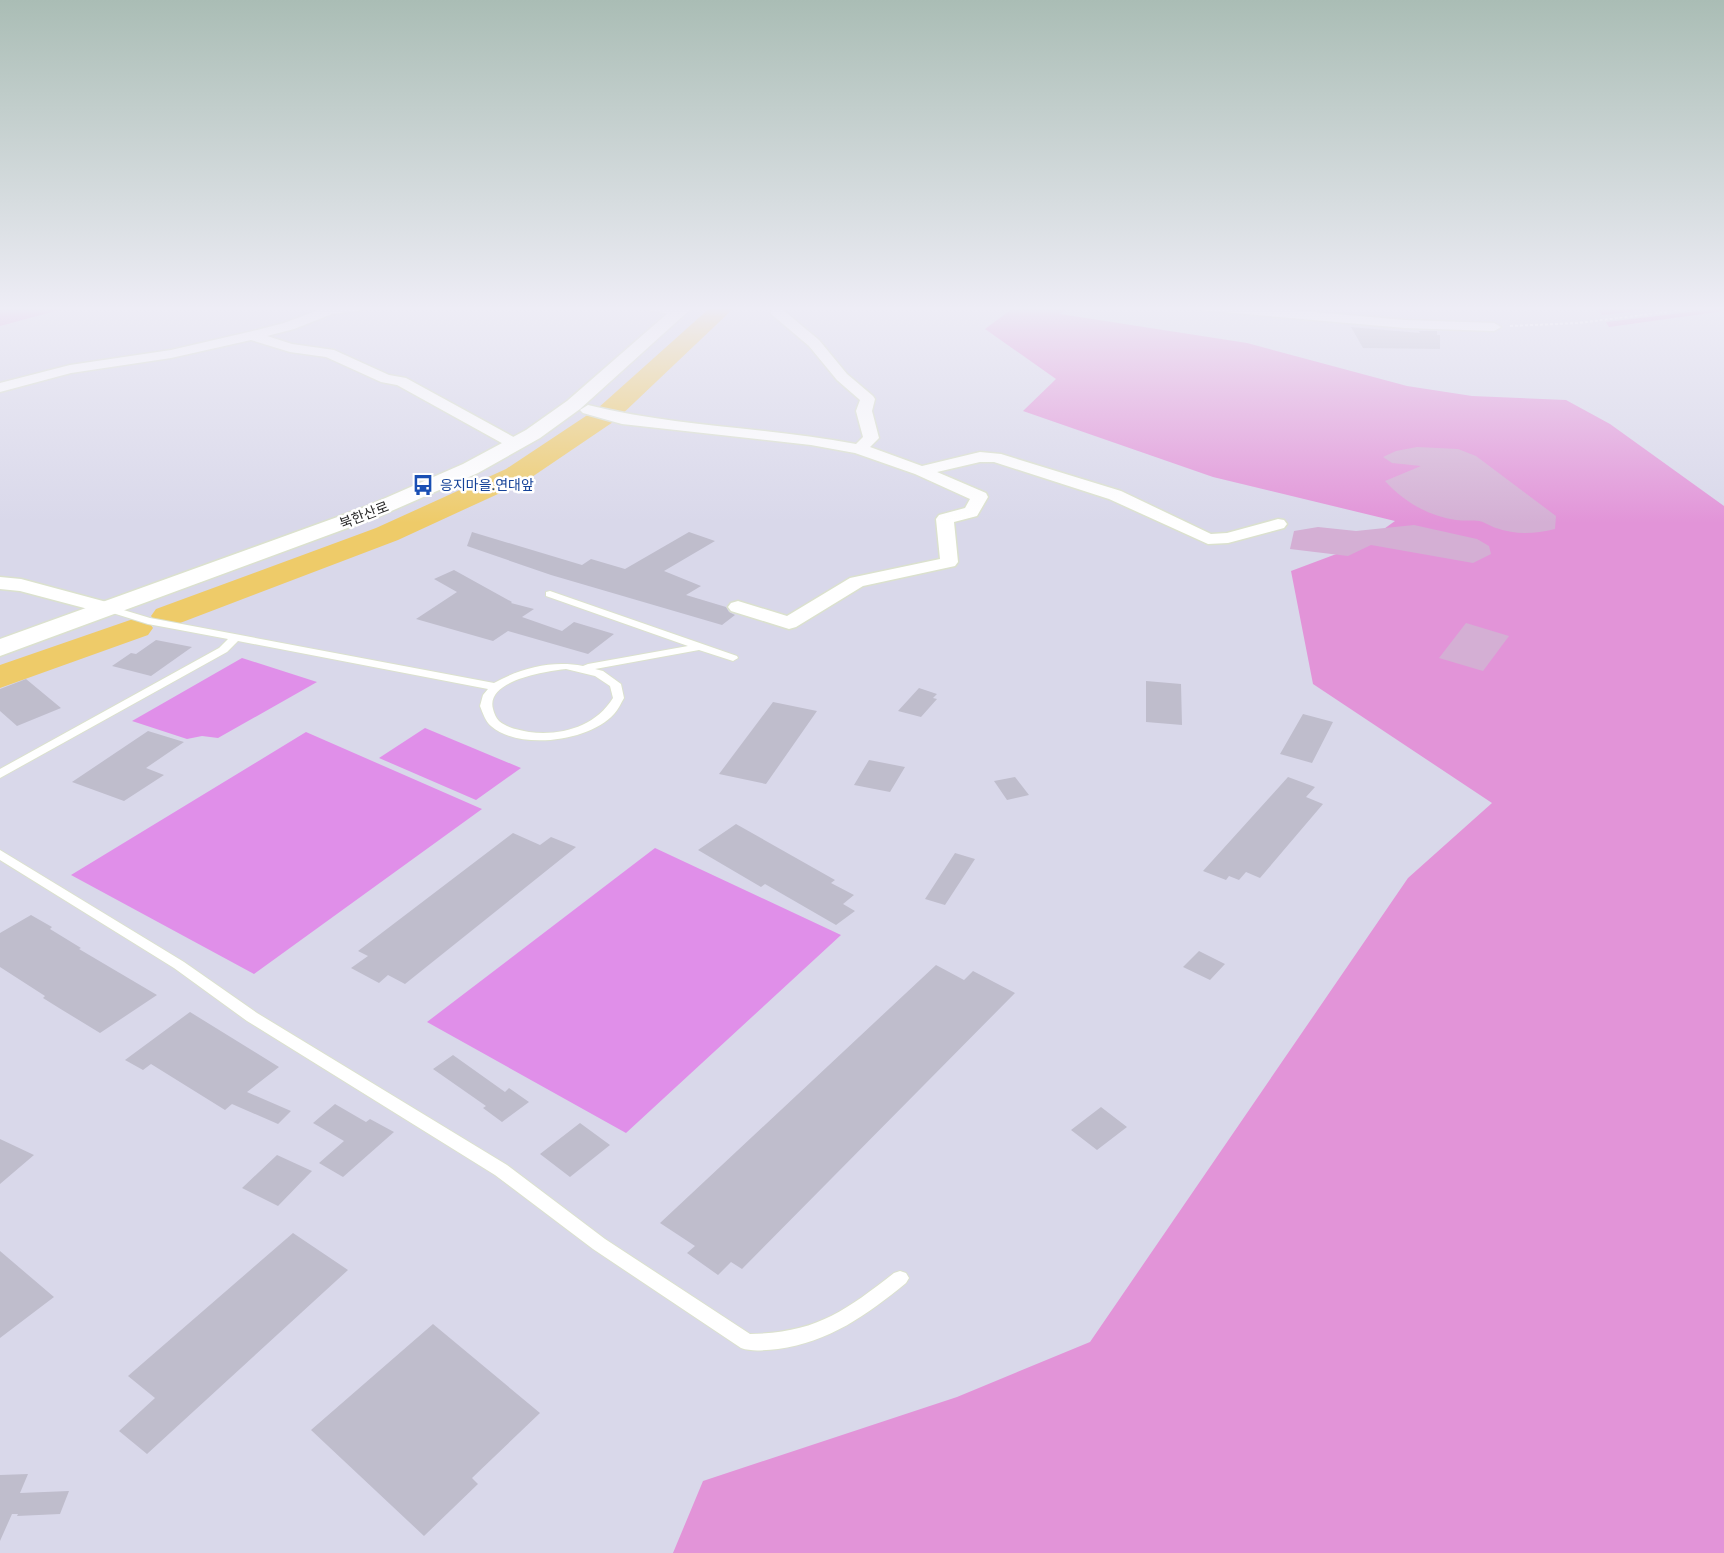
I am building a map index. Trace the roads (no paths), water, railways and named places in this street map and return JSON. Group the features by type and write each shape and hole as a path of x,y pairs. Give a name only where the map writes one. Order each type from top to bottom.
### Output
{"street":[{"path":"0,388 35,378"},
{"path":"385,378 401,381 515,444"},
{"name":"북한산로","path":"0,648 419,493 538,431 604,378"},
{"path":"844,378 868,399 864,411 871,438 859,449"},
{"path":"589,410 622,419 811,440 859,449 921,471 980,497 971,512 945,519 949,562 857,582 789,623 738,607"},
{"path":"921,471 980,457 995,457 1115,495 1208,539 1228,538 1278,524"},
{"path":"0,583 21,585 107,608"}],"lane":[{"path":"550,594 733,658"},
{"path":"107,608 148,621 496,687"},
{"path":"0,774 223,650 236,638"},
{"path":"584,668 700,646"},
{"path":"566,666 584,668 599,672 610,679 617,688 618,699 614,709 604,719 589,728 546,737 524,735 506,730 493,722 486,711 488,699 496,687 528,670 566,666"},
{"path":"0,854 179,965 282,1036 501,1170 599,1244 747,1342 776,1343 799,1339 830,1327 864,1307 900,1278"}],"waterway":[{"path":"168,616 387,534 516,475 607,414 646,378"},
{"path":"0,677 136,628"}],"place":[{"name":"응지마을.연대앞","path":"423,485"}]}
